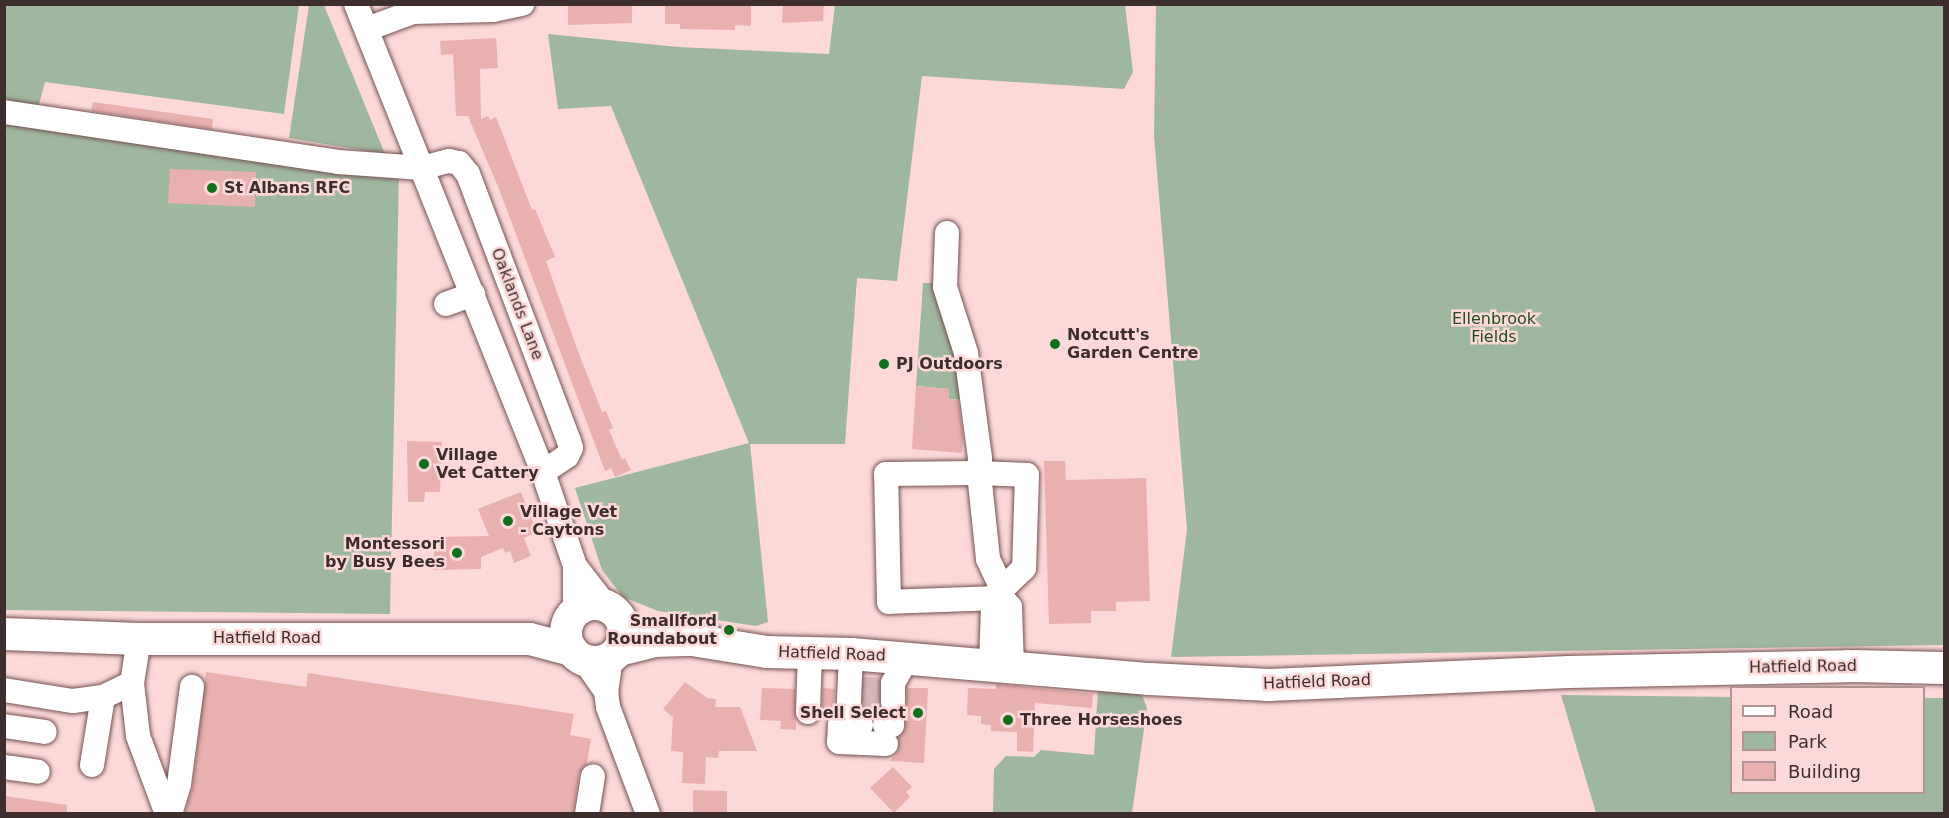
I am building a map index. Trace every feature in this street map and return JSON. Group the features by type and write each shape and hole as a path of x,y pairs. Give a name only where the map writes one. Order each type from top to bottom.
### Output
{"main road":[{"path":"590,604 612,610 624,632 596,654 566,633 573,614 590,604"},
{"name":"Hatfield Road","path":"612,610 656,624 692,640"},
{"name":"Hatfield Road","path":"530,639 550,631 573,614"},
{"name":"Hatfield Road","path":"4,634 139,639 530,639 596,654 654,641 692,640 766,652 908,657 1150,679 1269,685 1580,672 1848,666 1944,668"}],"street":[{"path":"356,4 543,472 575,566 573,614"},
{"path":"367,29 413,12 493,10 522,4"},
{"path":"4,112 338,162 422,168"},
{"name":"Oaklands Lane","path":"422,168 454,161 468,174 571,448 561,462 543,472"},
{"path":"947,233 945,287 966,353 980,458 981,515 988,559 1002,593"},
{"path":"446,304 472,294"},
{"path":"1001,665 993,607 1024,567 1027,475 886,474 889,602 1002,593"},
{"path":"575,566 612,610"},
{"path":"139,639 132,683 138,736 169,813"},
{"path":"808,712 810,653"},
{"path":"596,654 608,706 648,813"},
{"path":"851,654 872,709 893,683 908,657"},
{"path":"4,690 73,701 103,697 132,683"},
{"path":"169,813 178,784 192,687"},
{"path":"92,765 103,697"},
{"path":"4,726 45,732"},
{"path":"4,767 38,772"},
{"path":"587,813 593,776"}],"green space":[{"path":"5,5 299,5 284,114 45,82 38,108 5,103"},
{"path":"309,5 324,5 385,154 289,138"},
{"path":"835,5 1125,5 1133,72 1124,89 922,76 897,281 857,278 845,444 750,444 768,622 756,626 658,611 623,597 602,570 575,488 749,443 611,106 558,109 548,34 678,47 829,54"},
{"name":"Ellenbrook Fields","path":"1156,5 1944,5 1944,645 1171,657 1187,529 1154,136"},
{"path":"5,121 399,173 390,614 5,610"},
{"path":"923,283 937,283 965,400 949,399 949,389 916,386"},
{"path":"1098,688 1141,692 1147,708 1132,813 993,814 994,769 1006,756 1034,757 1041,750 1094,755"},
{"path":"1561,695 1730,697 1730,794 1925,794 1925,698 1944,698 1944,813 1596,813"}],"building":[{"path":"568,4 632,6 632,23 568,25"},
{"path":"665,4 751,4 751,26 735,25 735,30 680,29 680,24 665,24"},
{"path":"783,4 824,4 823,21 782,23"},
{"path":"496,38 498,68 480,69 481,119 488,116 490,120 496,117 532,210 535,209 555,257 546,261 576,346 602,412 606,411 613,428 609,430 622,460 625,458 631,470 615,477 611,468 605,471 499,189 468,116 456,116 453,54 441,55 440,41"},
{"path":"93,102 213,119 212,129 91,111"},
{"name":"St Albans RFC","path":"170,169 256,172 255,207 168,203"},
{"path":"916,386 949,389 949,399 958,400 963,437 962,453 912,449"},
{"name":"Village Vet Cattery","path":"407,441 442,442 440,492 425,492 424,502 408,502"},
{"path":"1044,461 1065,461 1066,480 1146,478 1150,601 1116,602 1116,611 1091,611 1091,623 1049,624"},
{"path":"521,492 537,532 524,538 531,556 514,563 510,551 505,553 503,548 481,557 481,569 434,570 434,537 489,536 478,509"},
{"path":"206,672 306,687 308,673 574,714 570,735 591,739 587,763 579,774 573,813 185,813 193,786"},
{"path":"864,680 879,681 879,702 883,711 873,718 863,711"},
{"path":"685,682 707,698 716,699 715,707 740,707 757,751 719,751 718,758 706,757 705,784 682,783 683,752 671,751 673,717 663,709"},
{"name":"Three Horseshoes","path":"996,684 1093,694 1092,708 1035,703 1033,752 1017,751 1017,732 991,731 991,725 981,724 981,716 967,715 968,688 996,689"},
{"path":"762,688 795,689 796,730 780,729 781,721 760,720"},
{"path":"823,688 835,689 833,713 830,715 822,715"},
{"path":"907,688 928,688 924,763 890,761 898,751 899,738 906,726 902,712 907,703"},
{"path":"893,767 912,787 906,792 910,797 894,813 870,788"},
{"path":"693,790 727,791 727,813 693,813"},
{"path":"4,796 67,805 67,813 4,813"}],"tunnel":[{"path":"862,689 886,690"},
{"path":"862,706 893,707"}],"place":[{"name":"St Albans RFC","path":"212,188"},
{"name":"Notcutt's Garden Centre","path":"1055,344"},
{"name":"PJ Outdoors","path":"884,364"},
{"name":"Village Vet Cattery","path":"424,464"},
{"name":"Village Vet - Caytons","path":"508,521"},
{"name":"Montessori by Busy Bees","path":"457,553"},
{"name":"Smallford Roundabout","path":"729,630"},
{"name":"Shell Select","path":"918,713"},
{"name":"Three Horseshoes","path":"1008,720"}]}
